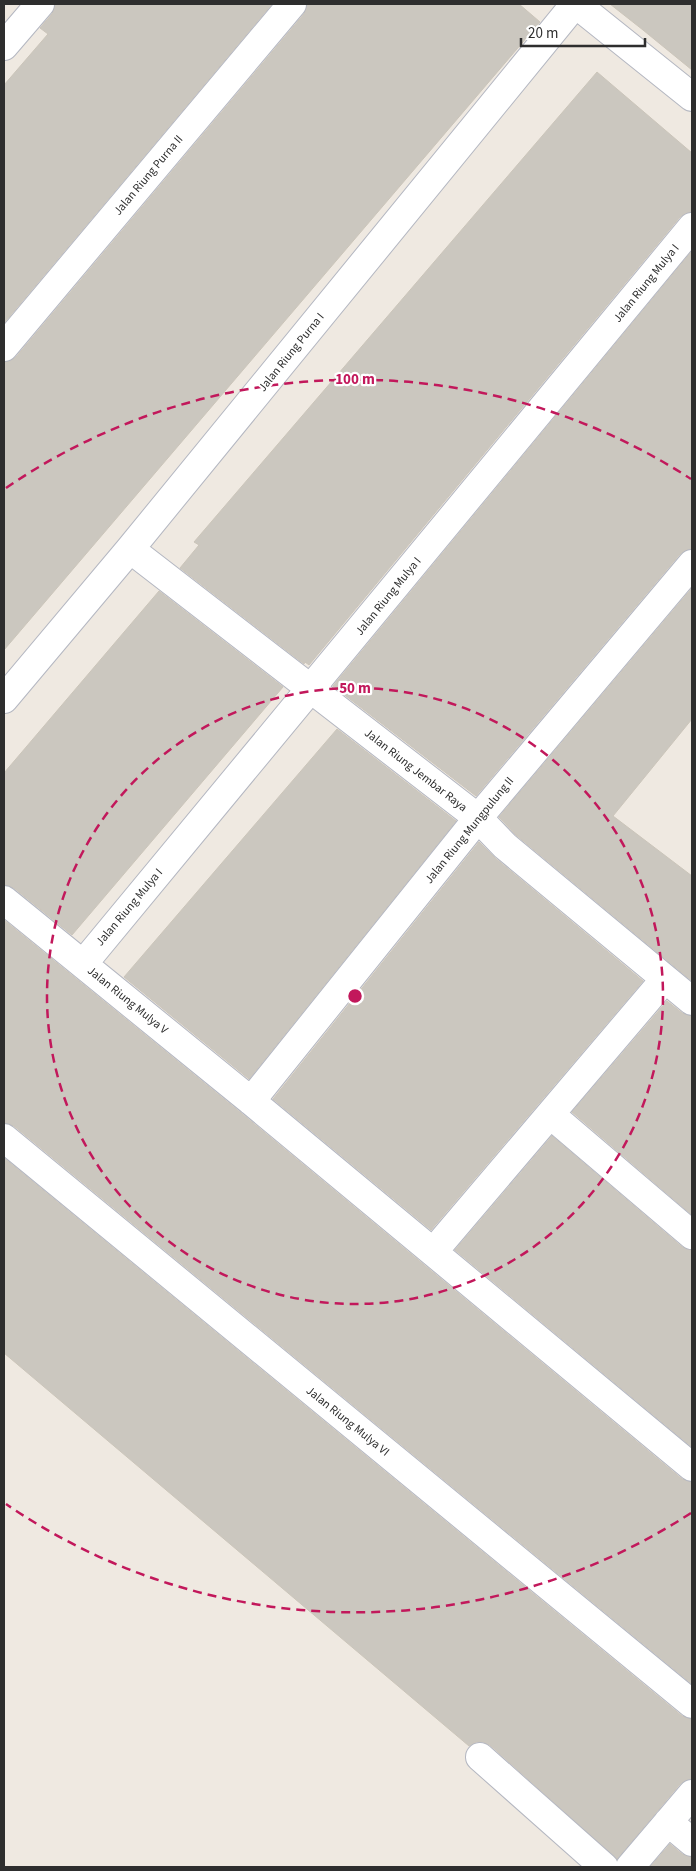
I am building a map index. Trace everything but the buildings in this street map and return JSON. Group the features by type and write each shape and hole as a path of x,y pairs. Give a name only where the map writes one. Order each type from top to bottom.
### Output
{"street":[{"path":"9,30 40,4"},
{"name":"Jalan Riung Purna II","path":"4,347 292,4"},
{"path":"576,4 692,97"},
{"name":"Jalan Riung Purna I","path":"4,699 130,550 576,4"},
{"name":"Jalan Riung Mulya I","path":"82,964 692,227"},
{"name":"Jalan Riung Jembar Raya","path":"130,550 478,818 505,846 692,1001"},
{"name":"Jalan Riung Mungpulung II","path":"252,1102 478,818 692,564"},
{"name":"Jalan Riung Mulya V","path":"4,900 252,1102 692,1467"},
{"path":"433,1252 665,979"},
{"path":"550,1115 692,1235"},
{"name":"Jalan Riung Mulya VI","path":"4,1138 692,1704"},
{"path":"480,1757 604,1867"},
{"path":"630,1867 692,1794"},
{"path":"668,1822 692,1842"}]}
